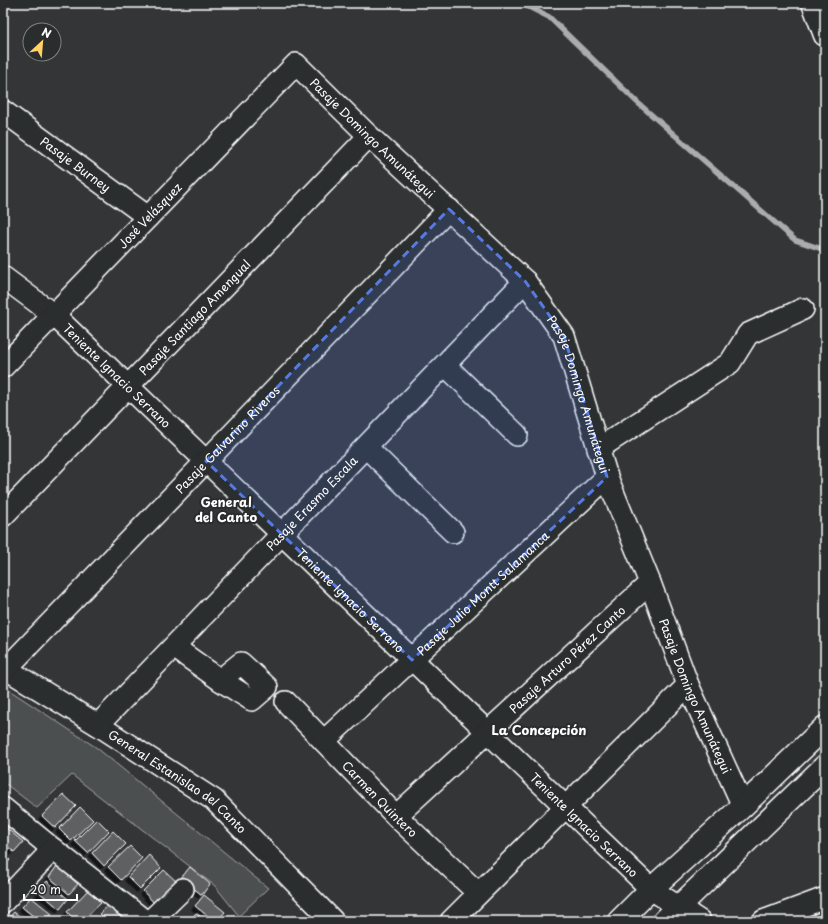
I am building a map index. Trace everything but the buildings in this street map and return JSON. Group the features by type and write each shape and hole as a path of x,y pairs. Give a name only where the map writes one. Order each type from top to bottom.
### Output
{"main road":[{"path":"813,3 825,35"},
{"path":"619,921 651,889 743,806 825,727"},
{"path":"671,914 825,766"}],"street":[{"name":"Pasaje Domingo Amunátegui","path":"296,64 369,136 449,209 525,282 564,336 607,477 650,583 688,685 743,806"},
{"name":"José Velásquez","path":"3,367 296,64"},
{"name":"Pasaje Burney","path":"3,111 148,217"},
{"name":"Pasaje Santiago Amengual","path":"3,516 369,136"},
{"name":"Pasaje Galvarino Riveros","path":"4,668 449,209"},
{"name":"Teniente Ignacio Serrano","path":"3,277 54,315 651,889 671,914 700,921"},
{"name":"Pasaje Erasmo Escala","path":"98,725 525,282"},
{"path":"598,449 730,363 748,334 803,309"},
{"path":"445,365 517,435"},
{"path":"366,447 453,532"},
{"name":"Pasaje Julio Montt Salamanca","path":"324,742 607,477"},
{"name":"Pasaje Arturo Pérez Canto","path":"396,816 650,583"},
{"path":"174,647 220,680"},
{"name":"General Estanislao del Canto","path":"4,668 98,725 214,800 333,921"},
{"path":"451,921 688,685"},
{"name":"Carmen Quintero","path":"286,702 396,816 478,893"},
{"path":"3,808 53,850 146,921"},
{"path":"3,902 53,850"},
{"path":"150,921 183,888"},
{"path":"763,921 825,898"}],"highlighted area":[{"path":"449,209 525,281 564,336 607,477 412,660 206,461"}],"shaded area":[{"path":"3,686 97,748 268,888 239,916 215,886 72,775 37,808 3,782"}],"waterway":[{"path":"521,3 549,17 638,103 795,240 825,250"}],"district":[{"name":"General del Canto","path":"226,508"},
{"name":"La Concepción","path":"539,729"}]}
